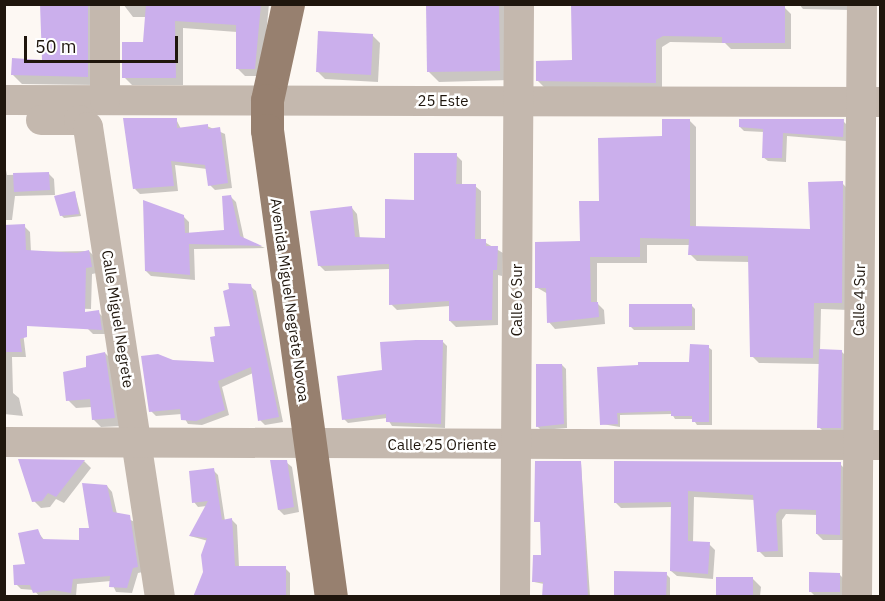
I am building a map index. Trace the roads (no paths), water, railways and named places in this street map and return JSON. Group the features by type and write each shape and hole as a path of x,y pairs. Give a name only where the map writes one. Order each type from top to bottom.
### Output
{"main road":[{"name":"Avenida Miguel Negrete Novoa","path":"288,4 267,100 267,130 331,597"}],"street":[{"path":"105,4 105,100"},
{"name":"Calle 6 Sur","path":"515,597 519,4"},
{"name":"Calle 4 Sur","path":"858,597 869,445 871,102 862,4"},
{"name":"25 Este","path":"4,100 871,102"},
{"name":"Calle Miguel Negrete","path":"4,120 79,120 88,127 160,597"},
{"name":"Calle 25 Oriente","path":"4,441 137,445 869,445"}]}
